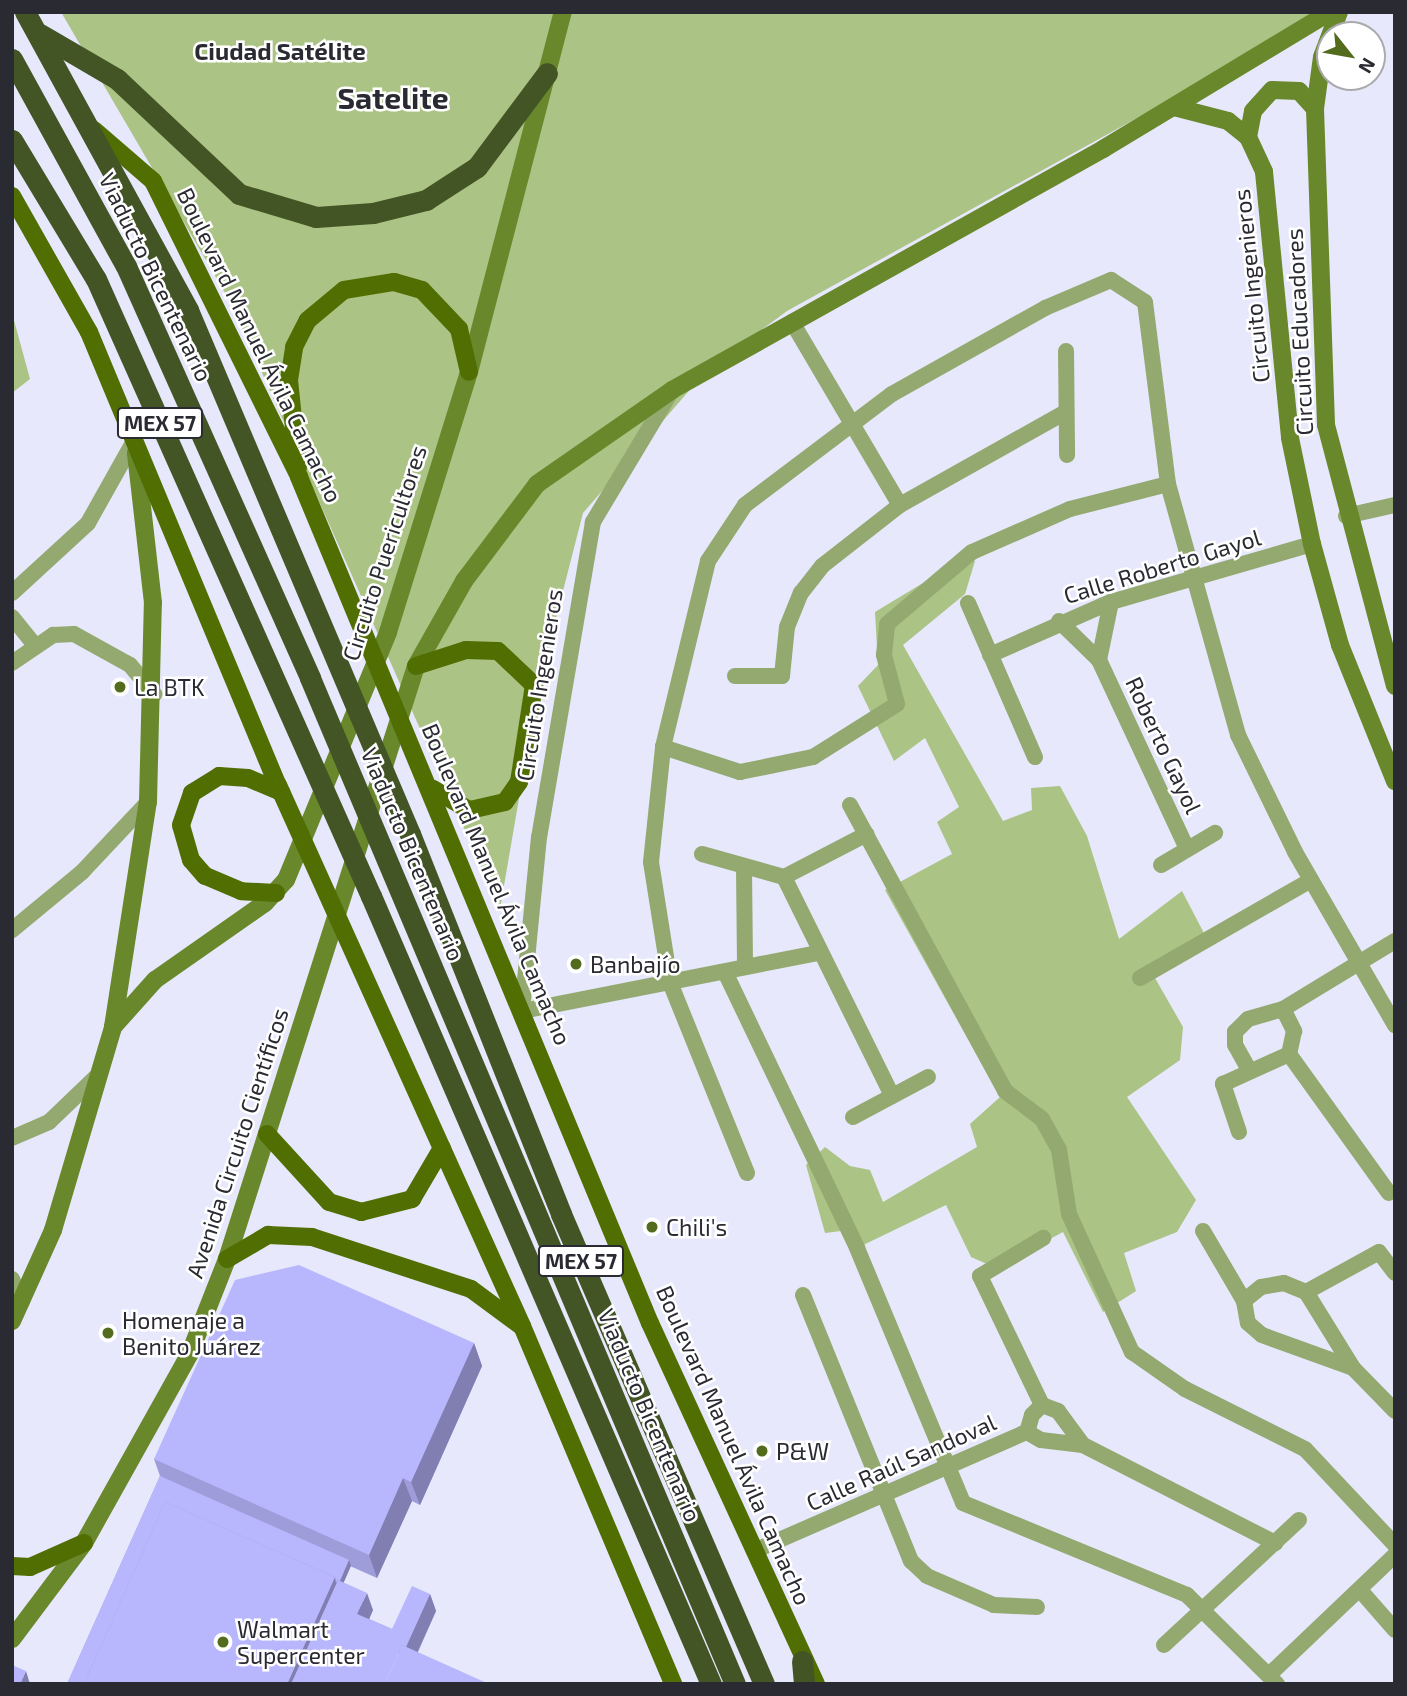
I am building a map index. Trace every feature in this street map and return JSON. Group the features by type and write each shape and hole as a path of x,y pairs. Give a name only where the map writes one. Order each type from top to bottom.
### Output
{"highway":[{"name":"Boulevard Manuel Ávila Camacho","path":"25,12 94,130 188,310 410,834 561,1214 764,1684"},
{"path":"38,33 117,79 239,194 316,217 373,213 426,200 477,167 547,73"},
{"name":"Viaducto Bicentenario","path":"12,59 126,266 310,678 735,1684"},
{"name":"MEX 57","path":"12,140 96,279 372,896 711,1684"},
{"path":"802,1661 804,1684"}],"main road":[{"name":"Circuito Puericultores","path":"276,893 388,632 469,372 563,12"},
{"path":"1174,107 1329,12"},
{"name":"Circuito Educadores","path":"1339,12 1322,57 1315,109 1319,332 1326,425 1375,630 1395,686"},
{"path":"1174,107 1228,121 1248,137 1253,111 1272,90 1299,91 1315,109"},
{"name":"Circuito Ingenieros","path":"416,666 464,581 537,484 672,390 1174,107"},
{"name":"Boulevard Manuel Ávila Camacho","path":"94,130 153,181 299,477 351,614 433,789 650,1323 802,1661 816,1684"},
{"name":"Circuito Ingenieros","path":"1248,137 1269,193 1290,438 1312,544 1340,645 1395,781"},
{"path":"12,195 77,308 281,792 346,942 522,1326 673,1684"},
{"path":"299,477 289,380 294,347 309,320 344,290 394,282 422,290 459,329 469,372"},
{"path":"12,1321 56,1220 96,1077 113,1027 148,802 154,694 150,557 134,441"},
{"path":"416,666 466,650 498,651 534,685 519,782 505,802 469,810 433,789"},
{"name":"Avenida Circuito Científicos","path":"12,1639 85,1542 184,1365 226,1259 416,666"},
{"path":"276,893 241,891 205,876 191,860 181,825 192,793 219,776 248,778 281,792"},
{"path":"113,1027 155,980 276,893"},
{"path":"267,1135 329,1202 361,1212 412,1199 442,1148"},
{"path":"226,1259 268,1235 312,1237 471,1289 522,1326"},
{"path":"12,1566 30,1567 85,1542"}],"street":[{"path":"747,1173 670,982 651,862 663,747 689,618 708,561 745,505 853,422 1045,308 1111,280 1145,302 1168,485 1238,735 1311,880 1395,1025"},
{"path":"792,322 900,505"},
{"path":"1066,351 1067,455"},
{"name":"Circuito Ingenieros","path":"522,1011 539,837 593,522 672,390"},
{"path":"735,676 782,676 787,627 801,593 822,566 900,505 1066,412"},
{"path":"12,593 88,523 134,441"},
{"path":"663,747 740,772 813,757 897,704 884,655 887,624 972,552 1070,509 1168,485"},
{"path":"1346,516 1395,506"},
{"name":"Calle Roberto Gayol","path":"990,655 1059,621 1111,602 1312,544"},
{"name":"Roberto Gayol","path":"1099,660 1111,602"},
{"path":"968,603 1035,757"},
{"path":"12,617 34,645"},
{"name":"Roberto Gayol","path":"1059,621 1099,660 1187,849"},
{"path":"1375,630 1395,634"},
{"path":"12,663 34,645 53,635 93,640 130,665 154,694"},
{"path":"12,930 82,872 148,802"},
{"path":"850,805 1004,1091 1042,1119 1059,1150 1069,1214 1132,1352 1185,1389 1305,1449 1395,1545"},
{"name":"Roberto Gayol","path":"1161,865 1215,833"},
{"path":"702,854 744,868 784,877 867,834"},
{"path":"744,868 746,967"},
{"path":"784,877 818,953 892,1097"},
{"path":"1140,978 1311,880"},
{"path":"1248,1068 1235,1045 1236,1032 1248,1019 1283,1009 1395,940"},
{"path":"522,1011 818,953"},
{"path":"725,972 797,1116 963,1503 1205,1607 1273,1679 1395,1555"},
{"path":"1283,1009 1294,1031 1289,1054 1389,1193"},
{"path":"1239,1132 1222,1095 1223,1084 1248,1068 1289,1054"},
{"path":"12,1138 49,1122 96,1077"},
{"path":"853,1117 928,1077"},
{"path":"1203,1231 1244,1301 1248,1323 1262,1335 1353,1368"},
{"path":"1043,1238 980,1276 1042,1405 1065,1418 1083,1446"},
{"path":"1306,1292 1379,1252 1395,1273"},
{"path":"12,1279 22,1302"},
{"path":"1244,1301 1261,1287 1284,1283 1306,1292 1353,1368 1395,1412"},
{"path":"803,1295 911,1561 927,1576 994,1605 1037,1607"},
{"path":"1042,1405 1027,1432 1083,1446 1275,1543"},
{"name":"Calle Raúl Sandoval","path":"754,1551 947,1464 1027,1432"},
{"path":"1164,1645 1299,1520"},
{"path":"1360,1590 1395,1630"}],"green space":[{"path":"61,12 1329,12 787,311 707,370 583,513 538,688 500,909 231,303"},
{"path":"12,313 30,379 12,393"},
{"path":"966,557 975,561 965,594 903,645 1003,821 1032,810 1031,788 1060,786 1087,836 1119,939 1182,891 1207,939 1151,971 1183,1027 1180,1060 1127,1097 1196,1200 1177,1232 1124,1253 1136,1291 1103,1312 1063,1232 996,1268 971,1257 946,1205 857,1248 849,1230 825,1233 806,1165 825,1147 850,1166 870,1170 883,1202 977,1147 970,1124 1000,1097 885,890 952,854 937,822 959,807 925,738 894,761 858,686 878,665 875,612"}],"building":[{"path":"299,1265 474,1343 411,1482 403,1478 369,1555 154,1459 235,1280"},
{"path":"160,1476 349,1560 340,1581 336,1583 335,1577 165,1502 84,1684 67,1684"},
{"name":"Walmart Supercenter","path":"165,1502 335,1577 287,1684 84,1684"},
{"path":"338,1580 367,1593 357,1614 392,1629 412,1586 430,1594 406,1647 402,1645 385,1684 291,1684"},
{"path":"402,1645 489,1684 385,1684"},
{"path":"12,1665 26,1671 20,1684 12,1684"}],"place":[{"name":"La BTK","path":"120,687"},
{"name":"Banbajío","path":"576,964"},
{"name":"Chili's","path":"652,1227"},
{"name":"Homenaje a Benito Juárez","path":"108,1333"},
{"name":"P&W","path":"762,1451"},
{"name":"Walmart Supercenter","path":"223,1642"}],"district":[{"name":"Ciudad Satélite","path":"280,51"},
{"name":"Satelite","path":"393,97"}]}
